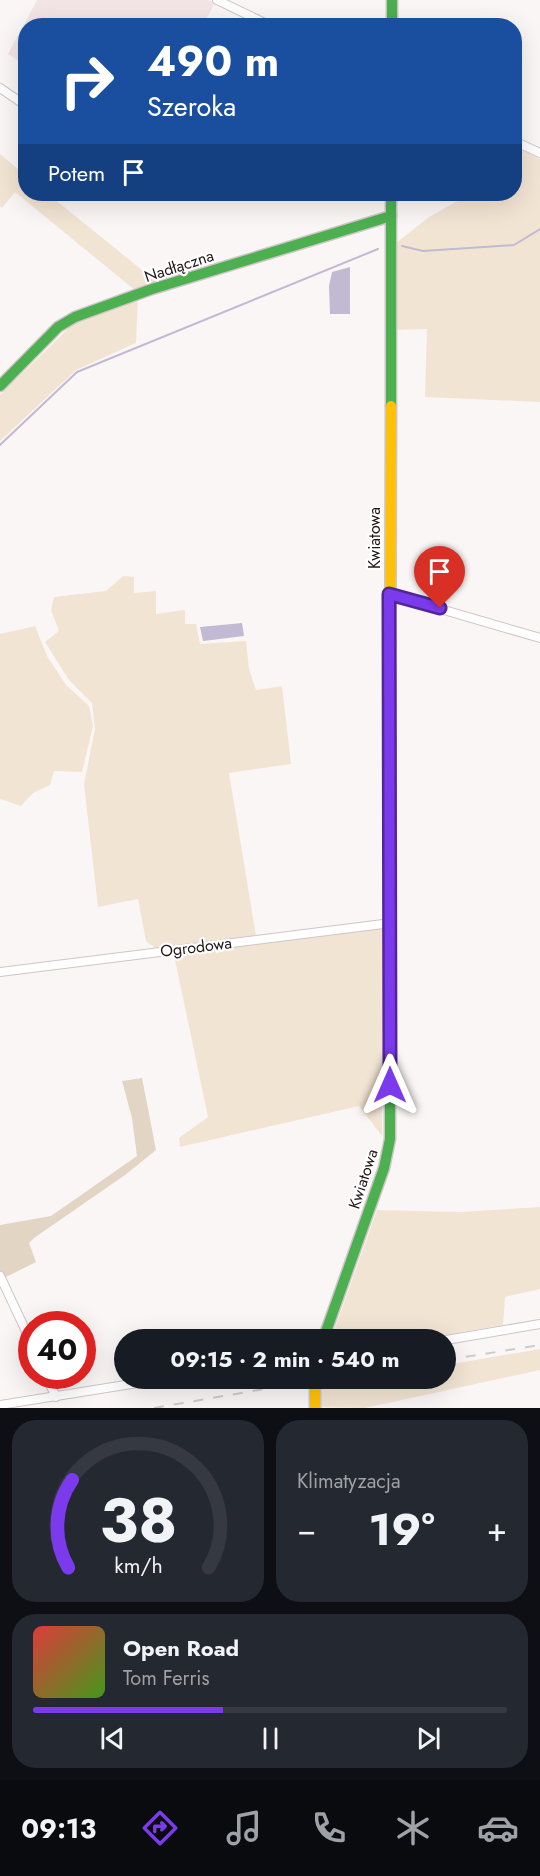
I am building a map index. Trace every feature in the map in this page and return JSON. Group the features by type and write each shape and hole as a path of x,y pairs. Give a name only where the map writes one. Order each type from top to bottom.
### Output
{"street":[{"path":"217,0 254,18"},
{"path":"392,0 392,18"},
{"path":"0,88 18,100"},
{"path":"522,145 540,153"},
{"name":"Kwiatowa","path":"327,1329 388,1155 391,1120 389,594 391,201"},
{"name":"Nadłączna","path":"0,386 58,327 75,317 152,289 391,216"},
{"path":"389,594 540,638"},
{"name":"Ogrodowa","path":"0,972 391,923"},
{"path":"0,1276 18,1314"},
{"path":"456,1338 540,1324"},
{"path":"0,1405 114,1388"},
{"path":"52,1389 56,1398"},
{"path":"315,1389 315,1408"}],"shaded area":[{"path":"37,0 208,0 215,3 207,18 27,18"},
{"path":"18,35 18,60 8,54"},
{"path":"522,150 540,159 540,402 425,397 427,329 395,330 396,243 429,217 458,201 522,201"},
{"path":"0,154 18,169 18,194 15,192 2,208 0,206"},
{"path":"26,201 57,201 158,283 136,291"},
{"path":"350,267 350,314 330,314 329,286 332,272"},
{"path":"138,298 136,343 76,370 0,441 0,395 76,321"},
{"path":"123,576 134,577 134,593 156,591 156,614 185,610 185,624 196,624 200,644 246,641 249,669 256,690 282,686 291,764 229,773 256,936 158,950 146,941 138,899 98,907 84,784 95,729 92,703 69,680 45,642 59,631 51,610 54,597 106,591"},
{"path":"242,623 244,636 203,641 200,627"},
{"path":"35,626 47,656 66,685 89,706 93,726 82,772 54,771 50,785 33,793 21,806 0,799 0,634"},
{"path":"383,926 382,1136 359,1106 180,1147 179,1138 208,1117 174,955"},
{"path":"142,1078 156,1150 125,1175 34,1238 29,1243 36,1262 0,1280 0,1225 51,1216 137,1156 132,1118 122,1081"},
{"path":"540,1207 540,1289 505,1297 503,1325 456,1333 456,1329 335,1329 377,1210 460,1212"},
{"path":"540,1349 540,1370 456,1388 456,1363"},
{"path":"319,1389 452,1389 365,1408 319,1407"}],"waterway":[{"path":"402,246 423,251 514,245 540,229"},
{"path":"0,445 77,372 378,249"}],"railway":[{"path":"456,1358 540,1345"},
{"path":"154,1408 264,1389"}],"traffic: fast":[{"path":"392,0 392,18"},
{"path":"391,201 391,406"},
{"path":"0,386 58,327 75,317 152,289 391,216"},
{"path":"327,1329 384,1168 390,1139 390,740"}],"traffic: slow":[{"path":"390,740 391,406"},
{"path":"315,1389 315,1408"}],"route":[{"path":"390,1085 389,594 401,595 440,608"}]}
